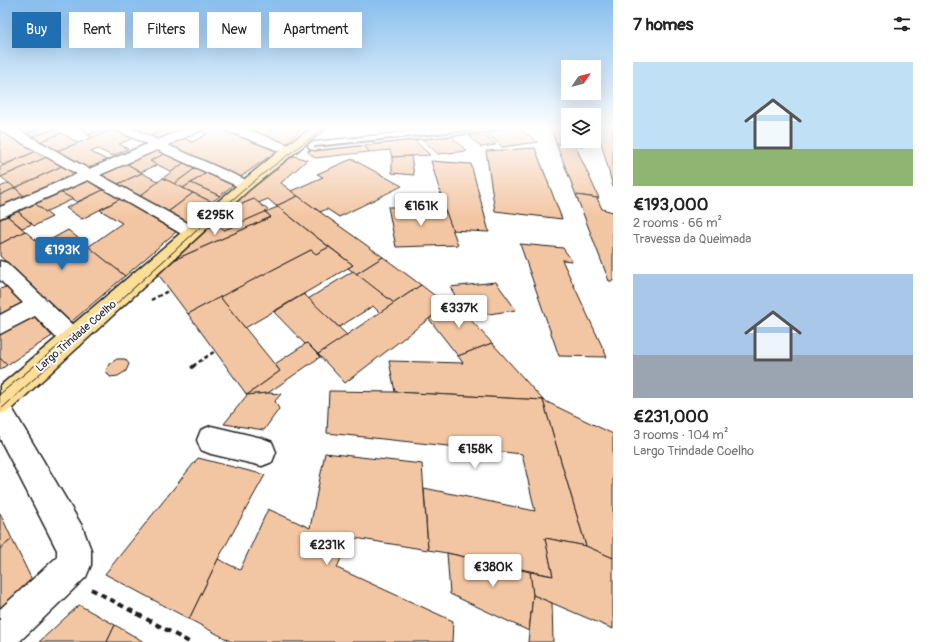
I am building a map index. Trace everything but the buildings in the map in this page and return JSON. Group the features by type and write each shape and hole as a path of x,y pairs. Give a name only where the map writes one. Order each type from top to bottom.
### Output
{"main road":[{"name":"Largo Trindade Coelho","path":"0,402 191,232 280,157"}],"street":[{"path":"56,157 191,232"},
{"path":"0,213 127,157"},
{"path":"185,157 246,185"},
{"path":"4,277 38,305 72,339"},
{"path":"0,325 38,305"},
{"path":"0,412 70,538 79,575 38,600 0,634"},
{"path":"211,440 262,452"}],"path":[{"path":"144,303 170,290"},
{"path":"191,368 215,351"},
{"path":"79,575 189,642"}],"tram line":[{"path":"0,410 206,222 285,157"},
{"path":"0,394 84,325"}]}
